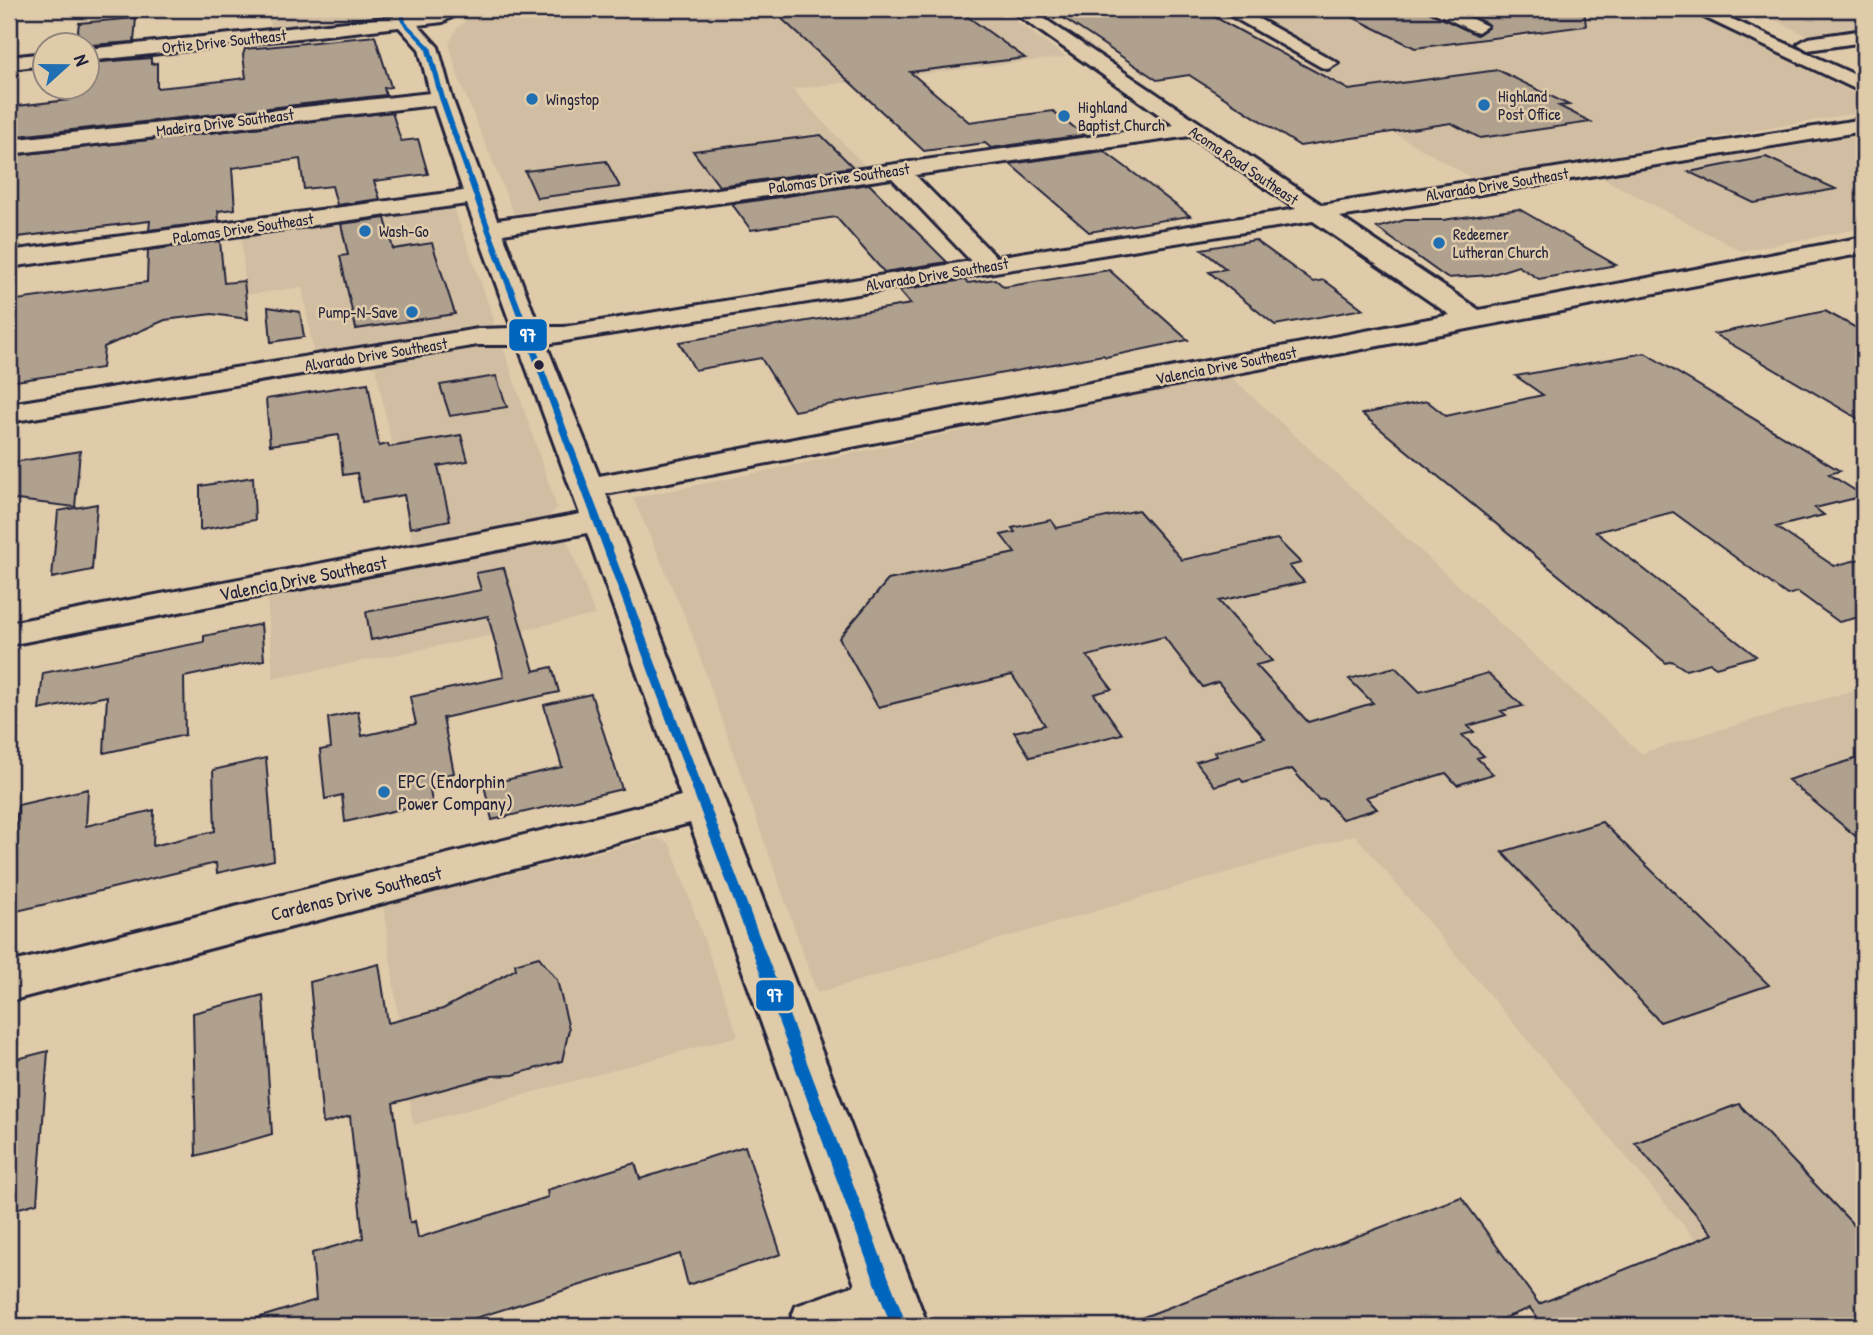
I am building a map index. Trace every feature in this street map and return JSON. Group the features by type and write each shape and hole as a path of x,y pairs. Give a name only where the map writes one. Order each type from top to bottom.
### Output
{"street":[{"name":"Acoma Road Southeast","path":"1018,9 1472,318"},
{"path":"1228,9 1328,63"},
{"path":"1436,9 1478,26"},
{"path":"1696,9 1864,87"},
{"path":"1731,9 1864,69"},
{"path":"428,47 444,13"},
{"name":"Ortiz Drive Southeast","path":"102,53 403,15 444,13"},
{"path":"403,15 428,47 442,97 488,229 894,1313 817,1326"},
{"path":"1808,44 1864,36"},
{"path":"9,63 32,61"},
{"name":"Madeira Drive Southeast","path":"9,147 442,97"},
{"name":"Alvarado Drive Southeast","path":"9,412 478,337 563,335 1864,125"},
{"name":"Palomas Drive Southeast","path":"488,229 1191,129"},
{"path":"897,170 990,265"},
{"name":"Palomas Drive Southeast","path":"9,259 477,196"},
{"name":"Valencia Drive Southeast","path":"9,634 593,504 1472,318 1864,244"},
{"name":"Cardenas Drive Southeast","path":"9,982 704,805"}],"shaded area":[{"path":"269,9 388,9 391,18 271,32"},
{"path":"467,9 999,9 1066,57 792,89 866,167 514,214 459,80 449,44 457,28 470,17"},
{"path":"1241,9 1424,9 1451,21 1456,28 1489,33 1503,39 1535,35 1499,31 1491,22 1465,17 1447,9 1684,9 1864,98 1864,112 1474,179 1282,69 1338,61"},
{"path":"1750,9 1864,9 1864,28 1809,36"},
{"path":"1864,135 1864,228 1741,251 1600,177"},
{"path":"454,208 495,322 492,326 314,355 302,287 246,295 241,234"},
{"path":"492,342 500,344 504,350 557,508 548,517 413,544 374,361"},
{"path":"1230,376 1641,753 1864,687 1864,1326 1768,1326 1355,835 817,993 689,626 633,498"},
{"path":"549,539 566,540 570,546 595,615 273,679 267,594"},
{"path":"655,838 668,842 672,849 738,1036 413,1125 383,906"}],"building":[{"path":"778,9 957,9 1025,58 910,72 969,122 1053,111 1084,135 991,148 985,143 924,151 781,18 786,18"},
{"path":"1050,9 1200,9 1349,90 1498,70 1569,105 1559,106 1591,122 1480,138 1451,123 1300,146 1189,75 1157,80"},
{"path":"1336,9 1425,9 1477,35 1489,25 1457,9 1584,9 1586,26 1415,48"},
{"path":"136,18 134,42 102,44 102,32 78,32 79,23"},
{"path":"375,36 391,87 384,88 386,95 9,137 9,107 51,102 102,102 102,62 151,58 151,64 157,63 157,88 246,78 243,55 245,49"},
{"path":"392,112 401,141 418,139 428,174 374,181 380,199 337,205 332,186 304,189 300,159 232,168 235,209 218,211 219,221 149,230 150,221 9,238 9,156"},
{"path":"821,135 853,167 719,186 693,151"},
{"path":"1104,151 1190,216 1089,232 1010,164"},
{"path":"1766,157 1836,189 1754,203 1689,172"},
{"path":"606,161 620,187 537,198 525,171"},
{"path":"869,184 947,262 884,272 836,217 751,230 732,204"},
{"name":"Redeemer Lutheran Church","path":"1519,209 1616,265 1539,279 1518,266 1490,275 1447,278 1377,228 1405,220 1443,220"},
{"path":"385,218 393,249 432,243 455,314 356,329 340,256 348,255 341,224"},
{"path":"1255,240 1313,282 1324,280 1363,309 1275,325 1209,272 1226,269 1201,249"},
{"path":"220,241 224,283 244,281 248,319 212,314 165,320 104,347 102,368 9,382 9,301 147,282 148,250"},
{"path":"1109,270 1188,340 1106,357 1103,355 794,411 761,358 695,370 679,342 911,304 899,290 964,280 968,283 995,279 1004,287"},
{"path":"268,307 300,312 304,337 271,342"},
{"path":"1825,311 1864,332 1864,422 1714,334"},
{"path":"1645,353 1840,471 1829,474 1864,496 1815,508 1824,515 1776,527 1834,566 1864,558 1864,616 1839,622 1798,592 1787,595 1673,512 1596,532 1756,656 1716,667 1710,663 1686,670 1672,661 1666,663 1362,414 1427,401 1446,416 1543,395 1516,376"},
{"path":"496,376 507,407 450,416 440,385"},
{"path":"368,383 379,446 388,444 389,447 461,435 468,461 438,466 450,520 410,528 404,495 362,502 357,473 343,475 339,435 270,445 266,399"},
{"path":"80,451 75,507 9,499 9,463"},
{"path":"253,477 255,520 200,530 200,486"},
{"path":"97,504 92,570 52,578 58,511"},
{"path":"1138,510 1182,560 1277,539 1301,563 1289,566 1304,582 1219,601 1272,661 1256,665 1308,722 1373,703 1349,679 1395,667 1420,692 1488,673 1523,706 1501,711 1506,715 1468,726 1474,732 1462,735 1484,756 1477,758 1493,774 1457,785 1446,773 1366,797 1377,809 1342,819 1324,799 1319,800 1292,769 1243,782 1240,778 1215,786 1196,762 1217,756 1214,752 1265,738 1218,682 1203,687 1164,637 1087,656 1112,689 1094,694 1122,734 1030,757 1014,732 1045,725 1012,675 878,707 839,638 888,580 1015,553 1001,535 1015,532 1012,528 1051,520 1057,528"},
{"path":"504,568 534,671 552,667 559,692 443,718 454,773 428,779 432,802 345,822 342,795 325,799 320,750 331,748 328,718 358,711 362,736 416,724 410,697 504,677 488,616 371,640 366,612 481,590 476,573"},
{"path":"261,624 264,660 184,677 185,735 104,753 107,696 39,710 43,673 204,642 204,636"},
{"path":"591,694 622,789 492,820 484,785 562,767 544,705"},
{"path":"1864,756 1864,843 1788,780"},
{"path":"266,758 274,860 217,873 216,863 9,913 18,805 88,789 86,826 154,810 153,846 215,831 213,770"},
{"path":"1602,822 1769,985 1660,1022 1502,852"},
{"path":"539,957 557,980 569,1029 562,1061 513,1075 492,1076 393,1103 410,1223 415,1221 418,1238 548,1197 547,1190 635,1163 640,1179 745,1146 781,1254 688,1285 680,1254 450,1326 252,1326 251,1320 316,1300 312,1253 363,1238 350,1116 323,1124 310,982 379,964 388,1023 443,1009 516,969 515,964"},
{"path":"263,995 272,1134 196,1156 193,1013"},
{"path":"48,1051 37,1203 9,1211 9,1061"},
{"path":"1739,1104 1864,1236 1864,1326 1543,1326 1530,1308 1484,1326 1125,1326 1461,1197 1539,1304 1713,1234 1635,1143"}],"transit line":[{"name":"97","path":"402,9 404,22 428,47 442,98 488,229 899,1326"}],"place":[{"name":"Wingstop","path":"532,99"},
{"name":"Highland Post Office","path":"1484,105"},
{"name":"Highland Baptist Church","path":"1064,116"},
{"name":"Wash-Go","path":"365,231"},
{"name":"Redeemer Lutheran Church","path":"1439,243"},
{"name":"Pump-N-Save","path":"412,312"},
{"name":"EPC (Endorphin Power Company)","path":"384,792"}]}
